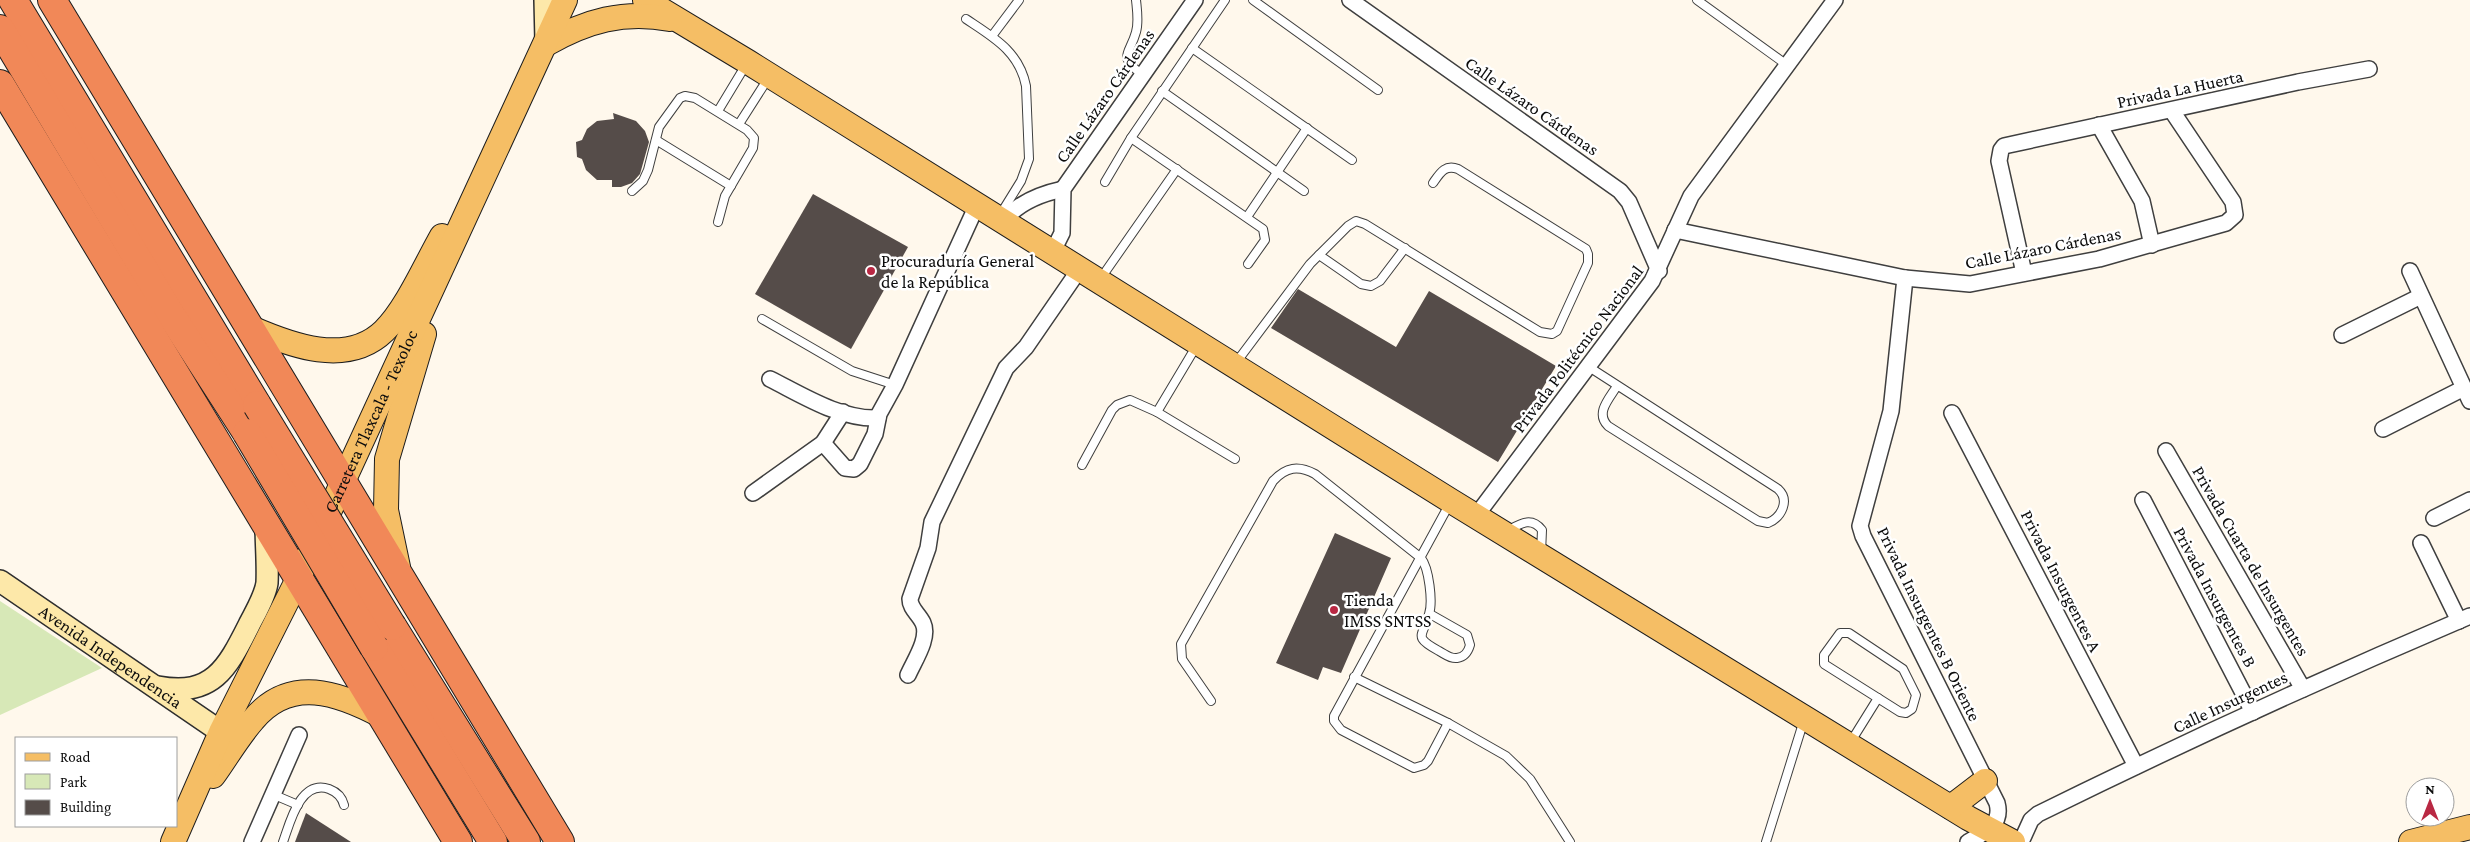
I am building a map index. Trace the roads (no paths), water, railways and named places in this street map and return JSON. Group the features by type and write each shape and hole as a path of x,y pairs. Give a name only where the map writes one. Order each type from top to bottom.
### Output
{"highway":[{"path":"13,0 257,405 526,842"},
{"path":"52,0 560,842"},
{"path":"0,29 171,315 247,433 493,842"},
{"path":"0,84 246,487 266,525 458,842"},
{"path":"246,487 265,492 280,492 297,488 310,480 320,466 319,441"},
{"path":"329,627 339,608 349,596 365,584 399,573"}],"main road":[{"name":"Carretera Tlaxcala - Texoloc","path":"178,832 221,732 299,577 566,0"},
{"path":"645,0 770,75 1000,221 1451,501 1988,830 2014,842"},
{"path":"658,0 676,20"},
{"path":"546,44 586,23 608,17 631,15 676,20"},
{"path":"251,328 285,342 312,350 335,350 371,341 384,331 396,316 453,217 490,164"},
{"path":"399,573 386,510 387,459 402,404 414,375 433,290"},
{"path":"178,832 253,719 270,704 284,697 301,693 320,693 343,697 382,716"},
{"path":"1951,807 1985,781"},
{"path":"2411,842 2470,827"}],"street":[{"path":"545,0 546,44"},
{"name":"Calle Lázaro Cárdenas","path":"1000,221 1022,204 1062,189 1195,0"},
{"name":"Calle Lázaro Cárdenas","path":"1350,0 1620,192 1629,202 1659,271"},
{"name":"Privada Politécnico Nacional","path":"1476,516 1659,271 1691,196 1835,0"},
{"name":"Privada La Huerta","path":"2024,273 1999,161 2001,150 2009,144 2172,111 2298,82 2369,70"},
{"name":"Calle Lázaro Cárdenas","path":"1675,230 1905,278 1970,284 2099,259 2226,223 2235,215 2234,202 2172,111"},
{"path":"2099,125 2142,201 2152,245"},
{"name":"Calle Lázaro Cárdenas","path":"1052,253 1060,240 1064,224 1062,189"},
{"path":"823,443 845,468 856,468 875,434 878,418 977,205"},
{"path":"2383,429 2467,394 2410,271"},
{"path":"908,675 923,640 925,629 911,606 910,599 928,548 932,522 1006,368 1089,276"},
{"name":"Privada Insurgentes B Oriente","path":"1905,278 1891,411 1860,526 1863,536 1997,803 1999,813 1994,825 1988,830"},
{"path":"2342,335 2422,296"},
{"path":"770,379 843,412 865,418 878,418"},
{"path":"753,493 823,443 843,412"},
{"name":"Privada Insurgentes A","path":"1952,413 2136,766"},
{"name":"Privada Cuarta de Insurgentes","path":"2166,451 2303,689"},
{"name":"Privada Insurgentes B","path":"2143,500 2254,712"},
{"path":"2434,518 2470,500"},
{"path":"154,686 173,690 198,687 215,678 231,661 257,610 267,585 266,525"},
{"path":"2421,543 2465,618"},
{"name":"Avenida Independencia","path":"0,581 221,732"},
{"name":"Calle Insurgentes","path":"2020,842 2031,820 2038,814 2136,766 2303,689 2465,618"},
{"path":"252,842 298,735"},
{"path":"1968,842 1988,830"}],"lane":[{"path":"992,36 1019,0"},
{"path":"1136,0 1137,29 1126,55 1129,64 1142,74"},
{"path":"1105,182 1131,138 1225,0"},
{"path":"1253,0 1378,90"},
{"path":"1697,0 1788,65"},
{"path":"966,18 992,36 1016,58 1024,74 1029,158 1021,181 1000,221"},
{"path":"1192,48 1352,160"},
{"path":"718,111 748,62"},
{"path":"739,124 770,75"},
{"path":"1162,91 1304,191"},
{"path":"632,191 643,180 648,170 659,127 680,98 685,96 695,98 752,133 754,143 731,186 718,222"},
{"path":"1247,217 1307,128"},
{"path":"1131,138 1259,225 1265,234 1262,245 1248,264"},
{"path":"656,140 731,186"},
{"path":"1234,365 1288,291 1318,255 1348,226 1356,221 1365,224 1546,334 1552,334 1560,326 1588,264 1588,254 1582,246 1458,169 1448,167 1443,169 1433,183"},
{"path":"1089,276 1177,169"},
{"path":"1318,255 1361,284 1371,286 1380,280 1405,248"},
{"path":"762,319 852,371 894,386"},
{"path":"1157,412 1198,344"},
{"path":"1589,367 1778,489 1785,498 1785,503 1777,517 1768,523 1758,521 1608,426 1602,417 1602,412 1617,386"},
{"path":"1082,465 1117,405 1130,400 1157,412 1235,459"},
{"path":"1211,702 1182,659 1181,644 1273,481 1281,472 1292,468 1304,468 1315,474 1420,558 1428,572 1430,614 1421,631 1424,641 1449,657 1460,658 1464,655 1470,645 1467,635 1430,614"},
{"path":"1448,723 1424,765 1414,768 1337,726 1334,716 1335,711 1451,501"},
{"path":"1840,634 1849,634 1903,669 1916,695 1915,704 1906,713 1900,712 1878,698 1824,664 1824,655 1840,634"},
{"path":"1354,677 1448,723 1506,756 1530,779 1570,842"},
{"path":"1849,745 1878,698"},
{"path":"1766,842 1805,718"},
{"path":"283,842 298,805 306,794 314,789 322,788 338,794 344,805"},
{"path":"272,794 298,805"}],"place":[{"name":"Procuraduría General de la República","path":"871,271"},
{"name":"Tienda IMSS SNTSS","path":"1334,610"}]}
